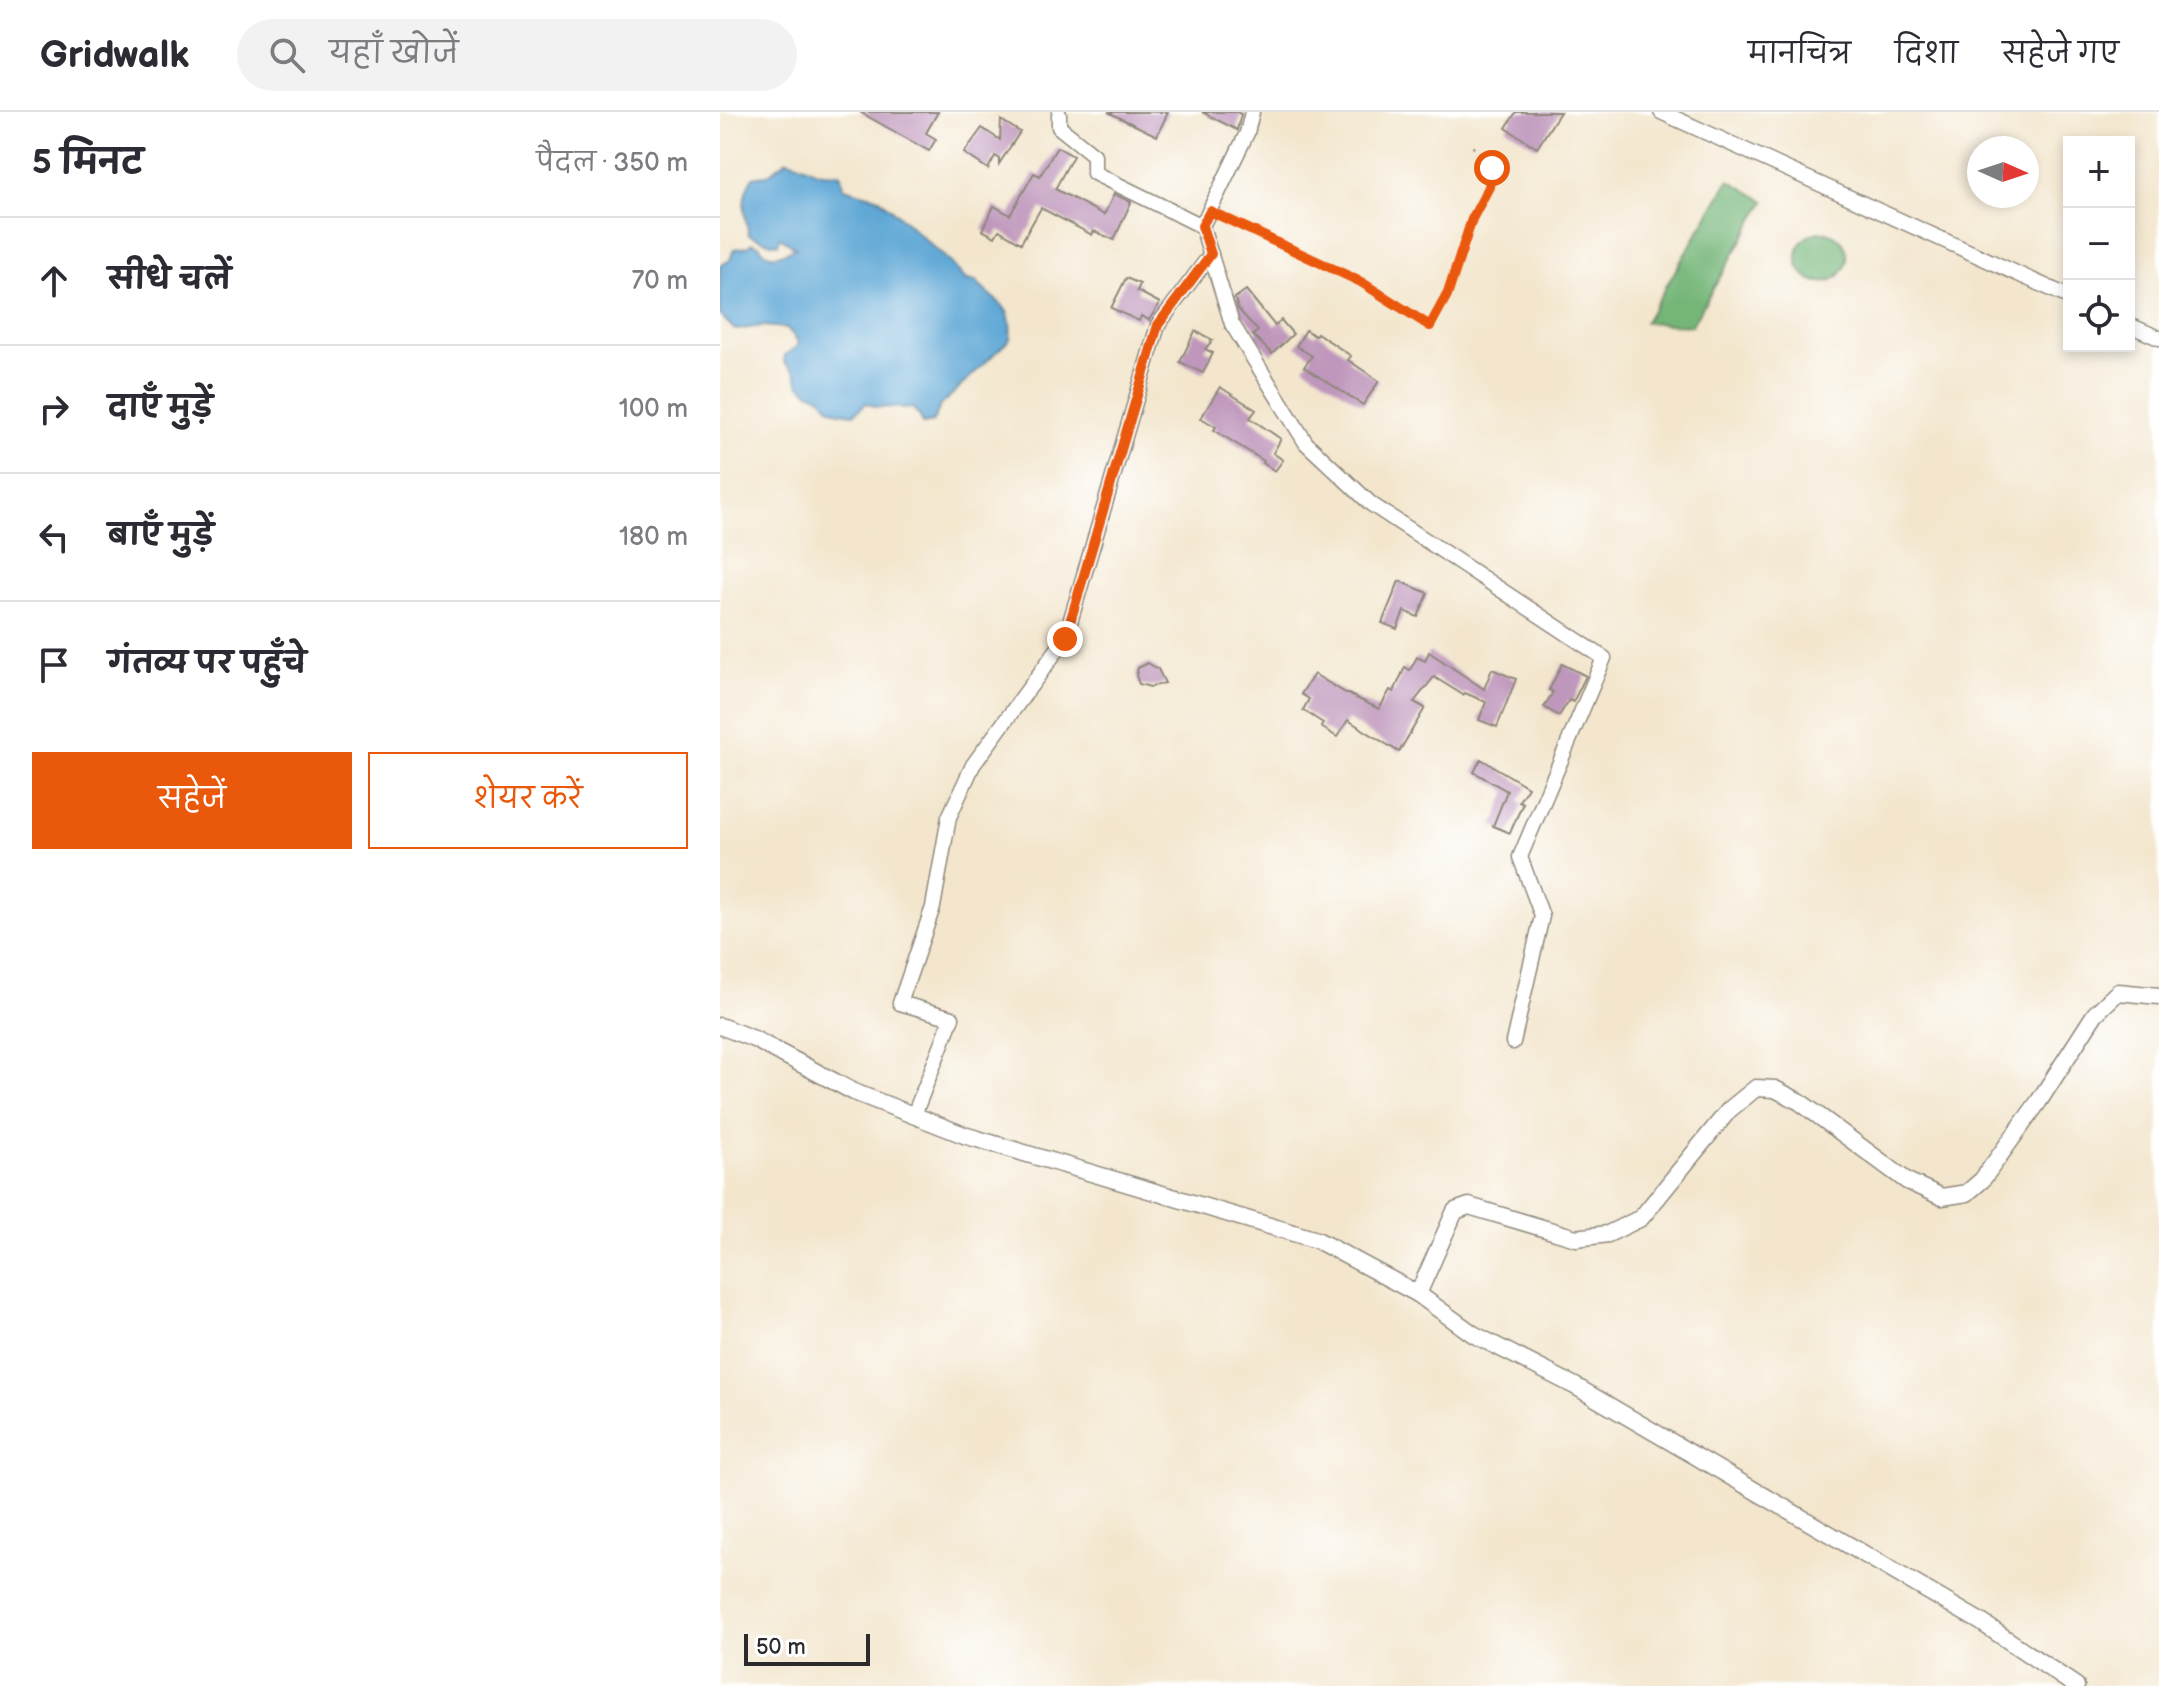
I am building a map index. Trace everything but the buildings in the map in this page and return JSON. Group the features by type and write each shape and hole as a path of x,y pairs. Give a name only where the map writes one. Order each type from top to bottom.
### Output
{"street":[{"path":"1252,112 1247,133 1202,226 1232,324 1306,443 1371,504 1604,658 1520,857 1542,916 1513,1042"},
{"path":"1661,112 2063,294"},
{"path":"1060,113 1059,127 1094,155 1094,173 1202,226"},
{"path":"914,1115 952,1018 900,1003 933,907 949,817 973,765 1065,639 1158,325 1211,254"},
{"path":"2135,328 2159,338"},
{"path":"1418,1294 1455,1211 1469,1206 1576,1238 1608,1234 1641,1218 1729,1110 1756,1088 1775,1089 1800,1102 1907,1181 1942,1197 1967,1193 1982,1180 2039,1101 2095,1014 2118,992 2159,996"},
{"path":"720,1026 754,1039 854,1092 964,1135 1317,1240 1418,1294 1473,1334 1575,1386 1981,1622 2076,1686"}],"path":[{"path":"1210,211 1361,282 1430,326 1448,293 1472,219 1492,177 1489,160 1472,146"}],"green space":[{"path":"1729,180 1765,201 1691,326 1645,322"},
{"path":"1822,232 1840,239 1847,257 1840,275 1822,282 1804,275 1797,257 1804,239"}],"water":[{"path":"787,160 818,172 840,173 844,188 879,198 966,280 976,281 1006,310 1010,339 940,406 933,422 922,424 920,416 912,408 877,407 866,403 854,414 829,407 821,397 799,384 795,372 784,362 785,355 796,347 798,341 787,328 762,326 735,330 720,315 720,266 730,260 734,249 752,243 759,245 767,254 776,255 796,248 780,237 778,244 749,235 745,212 746,191 753,177 767,175"}],"route":[{"path":"1065,639 1158,325 1211,254 1202,226 1210,211 1361,282 1430,326 1448,293 1472,219 1489,187 1492,168"}]}
